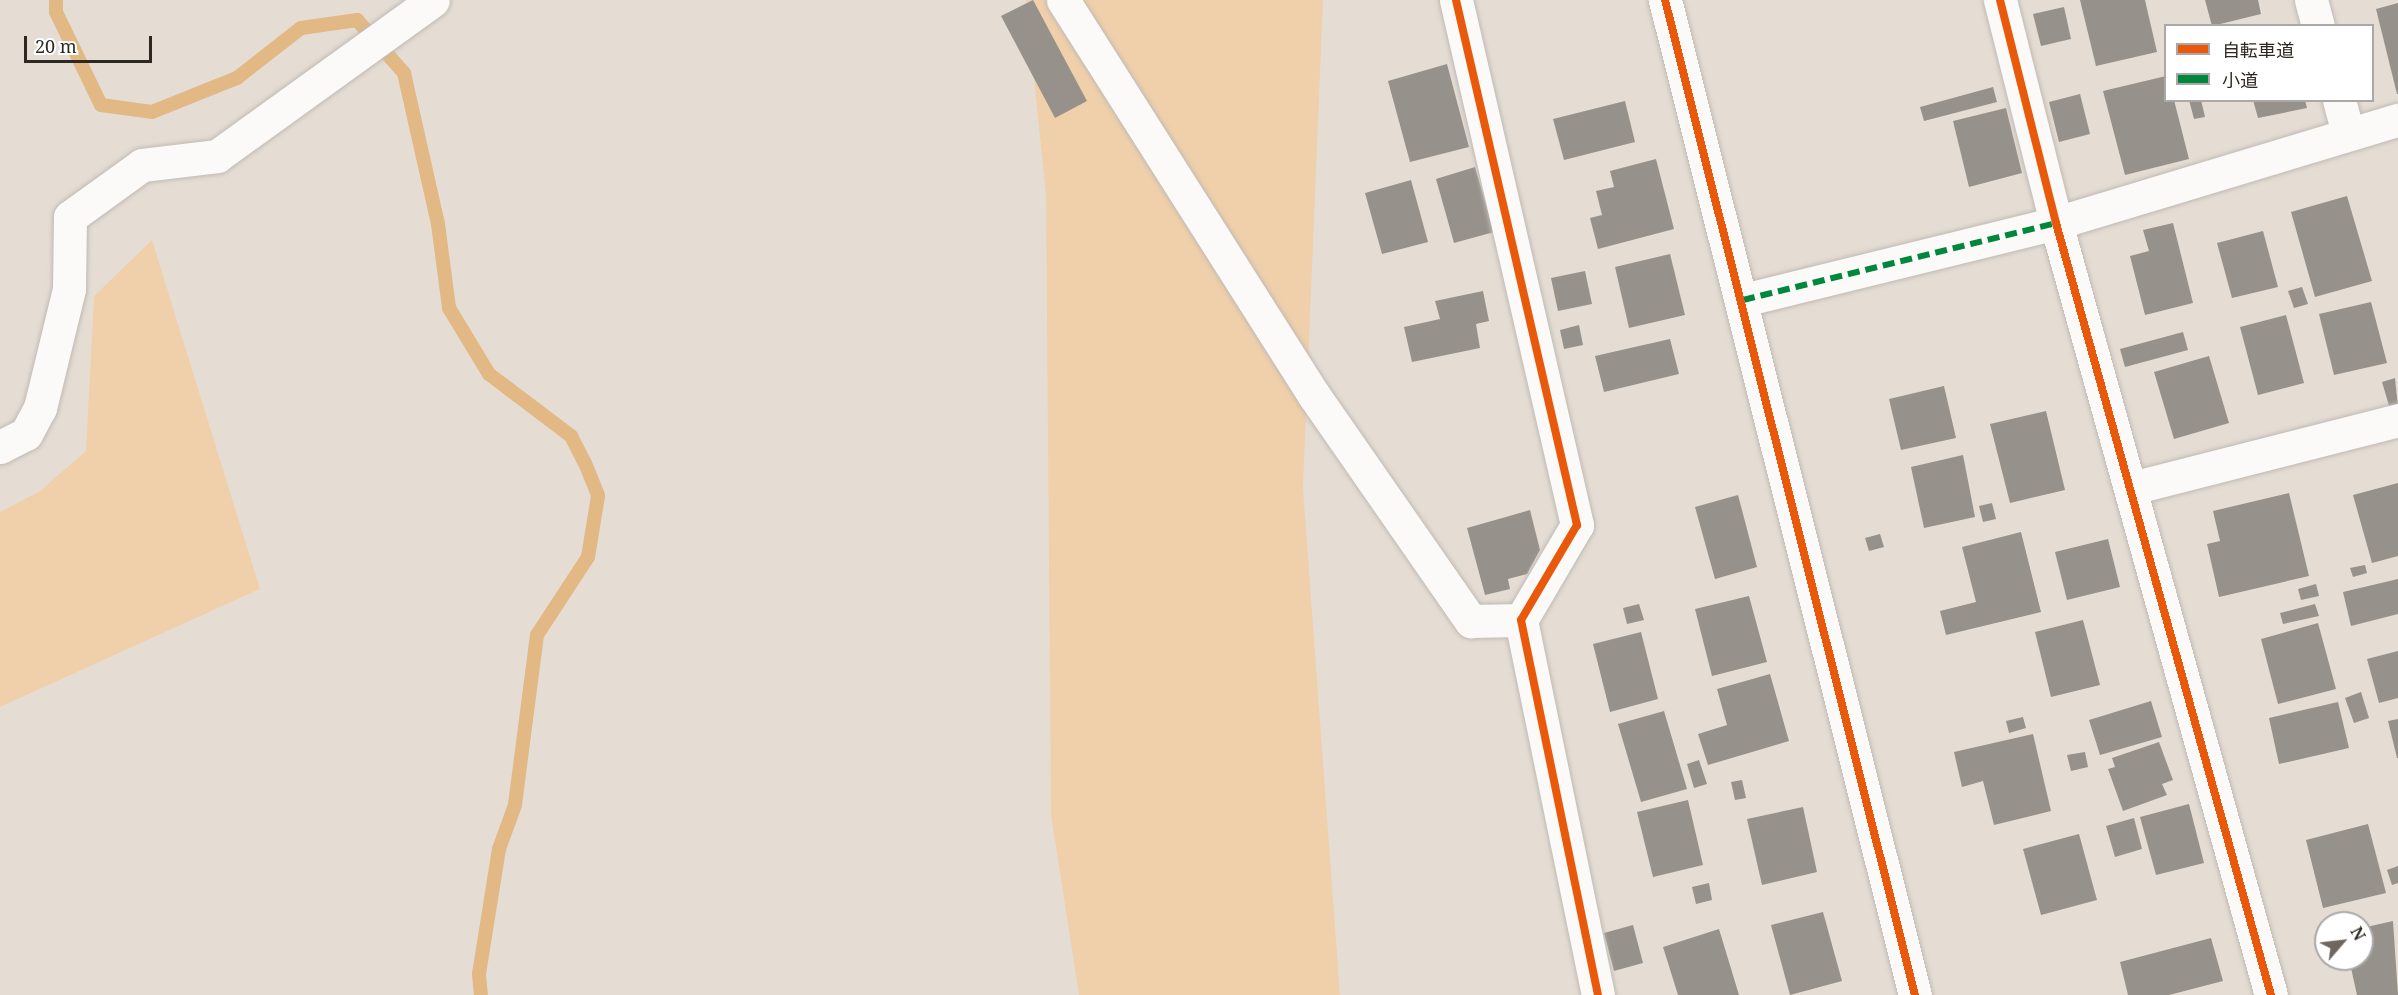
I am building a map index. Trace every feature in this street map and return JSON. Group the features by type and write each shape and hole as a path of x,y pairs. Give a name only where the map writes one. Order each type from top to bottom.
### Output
{"street":[{"path":"0,447 26,434 40,408 69,289 70,217 142,165 217,156 351,54 433,0"},
{"path":"1063,0 1313,394 1471,621 1521,620"},
{"path":"1456,0 1577,525 1521,620 1598,995"},
{"path":"1665,0 1743,300 1915,995"},
{"path":"2000,0 2055,223 2132,488 2271,995"},
{"path":"2311,0 2317,24"},
{"path":"2340,102 2348,133"},
{"path":"1743,300 2055,223 2348,133 2398,120"},
{"path":"2132,488 2398,420"}],"shaded area":[{"path":"1026,0 1323,0 1303,488 1340,995 1079,995 1051,815 1046,196"},
{"path":"152,240 260,589 0,707 0,512 40,491 86,451 94,296"}],"building":[{"path":"1033,0 1087,101 1055,118 1001,16"},
{"path":"2080,0 2145,0 2157,52 2096,66"},
{"path":"2205,0 2258,0 2261,14 2211,24"},
{"path":"2398,3 2398,94 2397,94 2376,9"},
{"path":"2064,7 2071,39 2041,46 2033,14"},
{"path":"1447,64 1469,147 1410,162 1388,81"},
{"path":"2164,76 2164,102 2175,102 2189,159 2125,175 2103,91"},
{"path":"1993,87 1997,102 1924,121 1920,107"},
{"path":"2080,94 2090,134 2059,142 2049,102"},
{"path":"1625,101 1635,142 1564,160 1553,119"},
{"path":"2190,102 2201,102 2205,117 2194,119"},
{"path":"2254,102 2306,102 2307,108 2258,118"},
{"path":"2006,108 2022,173 1969,187 1953,121"},
{"path":"1656,159 1674,229 1598,249 1590,218 1602,215 1596,191 1614,187 1610,171"},
{"path":"1475,167 1494,232 1454,243 1436,179"},
{"path":"1411,180 1428,242 1382,254 1365,193"},
{"path":"2347,196 2372,281 2315,297 2291,212"},
{"path":"2173,223 2193,303 2145,315 2130,256 2149,251 2143,230"},
{"path":"2263,231 2278,287 2232,298 2217,243"},
{"path":"1670,254 1685,315 1629,328 1615,267"},
{"path":"1585,271 1592,304 1558,311 1551,278"},
{"path":"2302,287 2308,304 2294,308 2288,291"},
{"path":"1483,291 1489,321 1476,324 1480,348 1412,362 1404,327 1440,319 1435,301"},
{"path":"2371,302 2387,363 2334,375 2319,314"},
{"path":"2286,315 2304,383 2258,395 2240,327"},
{"path":"1579,325 1583,345 1564,349 1560,330"},
{"path":"2183,332 2188,350 2125,367 2120,349"},
{"path":"1670,339 1679,374 1604,392 1595,356"},
{"path":"2209,356 2229,423 2174,439 2154,372"},
{"path":"2395,378 2398,407 2390,409 2382,382"},
{"path":"1944,386 1956,438 1901,450 1889,399"},
{"path":"2046,411 2065,490 2010,503 1990,424"},
{"path":"1963,455 1975,517 1924,528 1911,467"},
{"path":"2398,483 2398,556 2372,563 2353,495"},
{"path":"2289,493 2309,576 2219,597 2207,544 2220,541 2213,511"},
{"path":"1738,495 1757,567 1715,579 1695,507"},
{"path":"1992,503 1996,519 1983,522 1979,506"},
{"path":"1530,510 1540,550 1527,574 1508,579 1510,589 1485,595 1467,528"},
{"path":"2021,532 2041,612 1946,635 1940,611 1976,602 1962,547"},
{"path":"1880,534 1884,547 1869,551 1865,538"},
{"path":"2108,539 2120,587 2067,600 2055,552"},
{"path":"2365,565 2367,573 2353,577 2350,568"},
{"path":"2398,579 2398,614 2351,626 2343,592"},
{"path":"2316,584 2319,596 2301,600 2298,589"},
{"path":"1749,596 1767,662 1712,676 1695,609"},
{"path":"1639,604 1644,620 1627,624 1623,608"},
{"path":"2315,604 2319,616 2283,624 2280,613"},
{"path":"2083,620 2100,685 2051,697 2035,632"},
{"path":"2318,623 2336,689 2278,704 2261,639"},
{"path":"1641,632 1658,699 1610,712 1593,644"},
{"path":"2398,651 2398,698 2379,703 2367,659"},
{"path":"1770,674 1789,741 1708,765 1698,734 1727,725 1717,689"},
{"path":"2361,692 2369,718 2354,723 2345,698"},
{"path":"2151,701 2162,737 2100,755 2089,720"},
{"path":"2338,702 2349,748 2279,764 2269,718"},
{"path":"1664,711 1687,789 1641,802 1618,724"},
{"path":"2023,717 2026,728 2009,733 2006,721"},
{"path":"2398,719 2398,758 2397,758 2388,721"},
{"path":"2033,734 2051,811 1994,825 1983,781 1962,787 1954,752"},
{"path":"2159,742 2173,780 2162,784 2167,795 2123,811 2108,769 2115,767 2112,758"},
{"path":"2085,752 2088,767 2071,771 2067,755"},
{"path":"1699,760 1707,784 1694,788 1687,764"},
{"path":"1742,780 1746,798 1735,800 1731,782"},
{"path":"1688,800 1703,865 1653,877 1637,812"},
{"path":"2189,804 2204,863 2156,875 2140,817"},
{"path":"1803,807 1817,872 1762,885 1747,819"},
{"path":"2134,818 2142,849 2115,857 2106,826"},
{"path":"2368,824 2386,893 2323,908 2306,840"},
{"path":"2079,834 2097,900 2041,915 2023,849"},
{"path":"2398,866 2398,883 2392,885 2387,870"},
{"path":"1709,883 1712,900 1696,904 1692,887"},
{"path":"1823,912 1842,981 1790,995 1771,925"},
{"path":"2393,921 2398,995 2357,995 2352,971 2374,971 2374,925"},
{"path":"1633,925 1643,963 1614,971 1604,933"},
{"path":"1719,929 1739,995 1678,995 1663,947"},
{"path":"2211,938 2223,981 2169,995 2128,995 2120,962"}],"waterway":[{"path":"56,0 56,12 101,105 152,112 237,78 301,28 357,20 404,73 438,224 449,308 489,374 571,436 585,463 598,496 588,557 537,635 515,805 499,849 479,974 481,995"}],"marked path":[{"path":"1743,300 2056,223"}],"cycle path":[{"path":"1456,0 1577,525 1521,620 1598,995"},
{"path":"1665,0 1915,995"},
{"path":"2000,0 2056,223 2271,995"}]}
